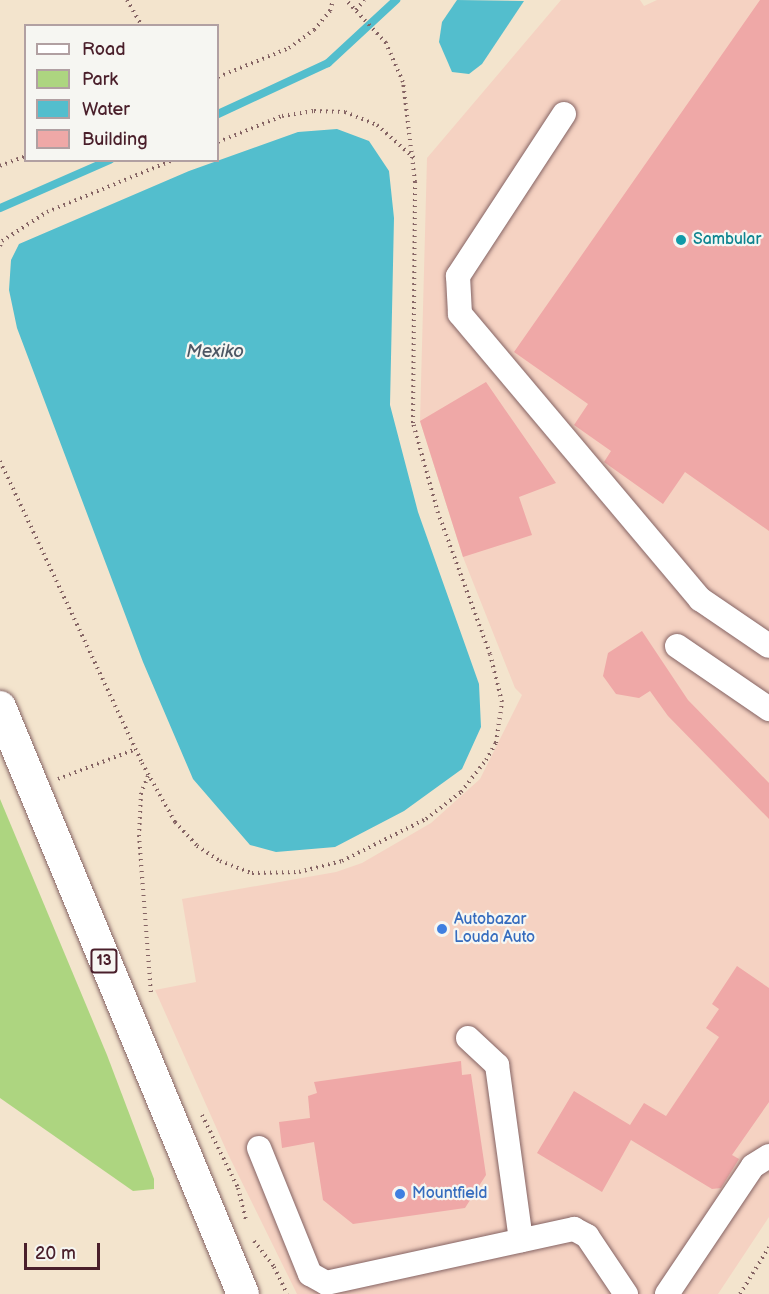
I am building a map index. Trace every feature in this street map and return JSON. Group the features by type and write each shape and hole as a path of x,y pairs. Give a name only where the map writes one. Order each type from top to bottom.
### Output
{"main road":[{"name":"13","path":"0,707 243,1294"}],"lane":[{"path":"564,114 458,276 460,314 700,599 769,646"},
{"path":"677,646 769,709"},
{"path":"468,1038 497,1065 522,1240"},
{"path":"259,1149 310,1274 326,1283 574,1228 587,1236 626,1294"},
{"path":"667,1294 753,1166 769,1156"}],"path":[{"path":"127,0 141,24"},
{"path":"219,77 289,48 314,30 330,11 333,0"},
{"path":"0,461 148,776 175,822 197,846 220,861 252,873 299,872 342,861 426,819 461,792 496,743 502,702 490,654 438,513 413,423 414,158 403,82 386,43 346,0"},
{"path":"356,10 364,0"},
{"path":"219,142 282,116 314,111 345,112 377,125 414,158"},
{"path":"0,166 24,157"},
{"path":"0,246 2,241 47,212 168,162"},
{"path":"33,789 136,749"},
{"path":"148,776 141,792 139,835 151,995 155,1006"},
{"path":"201,1112 238,1188 247,1226"},
{"path":"249,1235 274,1267 286,1294"},
{"path":"740,1294 769,1247"}],"shaded area":[{"path":"561,0 640,0 644,6 657,0 769,0 769,1217 718,1294 297,1294 228,1154 155,990 196,982 182,899 336,872 362,863 431,823 480,779 522,695 515,688 463,557 420,421 427,158"}],"green space":[{"path":"0,799 107,1055 154,1179 154,1189 133,1191 0,1098"}],"water":[{"path":"457,0 524,1 482,64 469,74 452,72 439,42 442,22"},
{"name":"Mexiko","path":"337,129 369,141 389,171 394,218 390,405 418,512 479,684 481,727 462,769 404,811 335,847 276,852 250,845 193,779 143,662 17,328 9,290 11,260 19,244 189,171 298,132"}],"building":[{"name":"Sambular","path":"760,0 769,0 769,531 685,472 663,504 604,462 611,451 574,425 588,404 514,352"},
{"path":"486,382 556,483 519,497 532,535 463,557 420,421"},
{"path":"642,631 688,700 769,783 769,819 668,716 650,691 639,698 616,694 603,676 608,653"},
{"path":"737,966 769,988 769,1102 732,1155 739,1159 721,1188 712,1189 631,1140 602,1192 537,1153 574,1091 630,1125 644,1103 666,1116 719,1037 706,1028 719,1009 712,1004"},
{"path":"461,1061 462,1075 471,1074 486,1175 465,1208 353,1224 323,1200 314,1142 282,1148 279,1122 310,1118 308,1096 317,1093 314,1082"}],"waterway":[{"path":"219,114 328,63 396,0"},
{"path":"0,208 105,162"}],"place":[{"name":"Sambular","path":"681,240"},
{"name":"Autobazar Louda Auto","path":"442,929"},
{"name":"Mountfield","path":"400,1194"}]}
